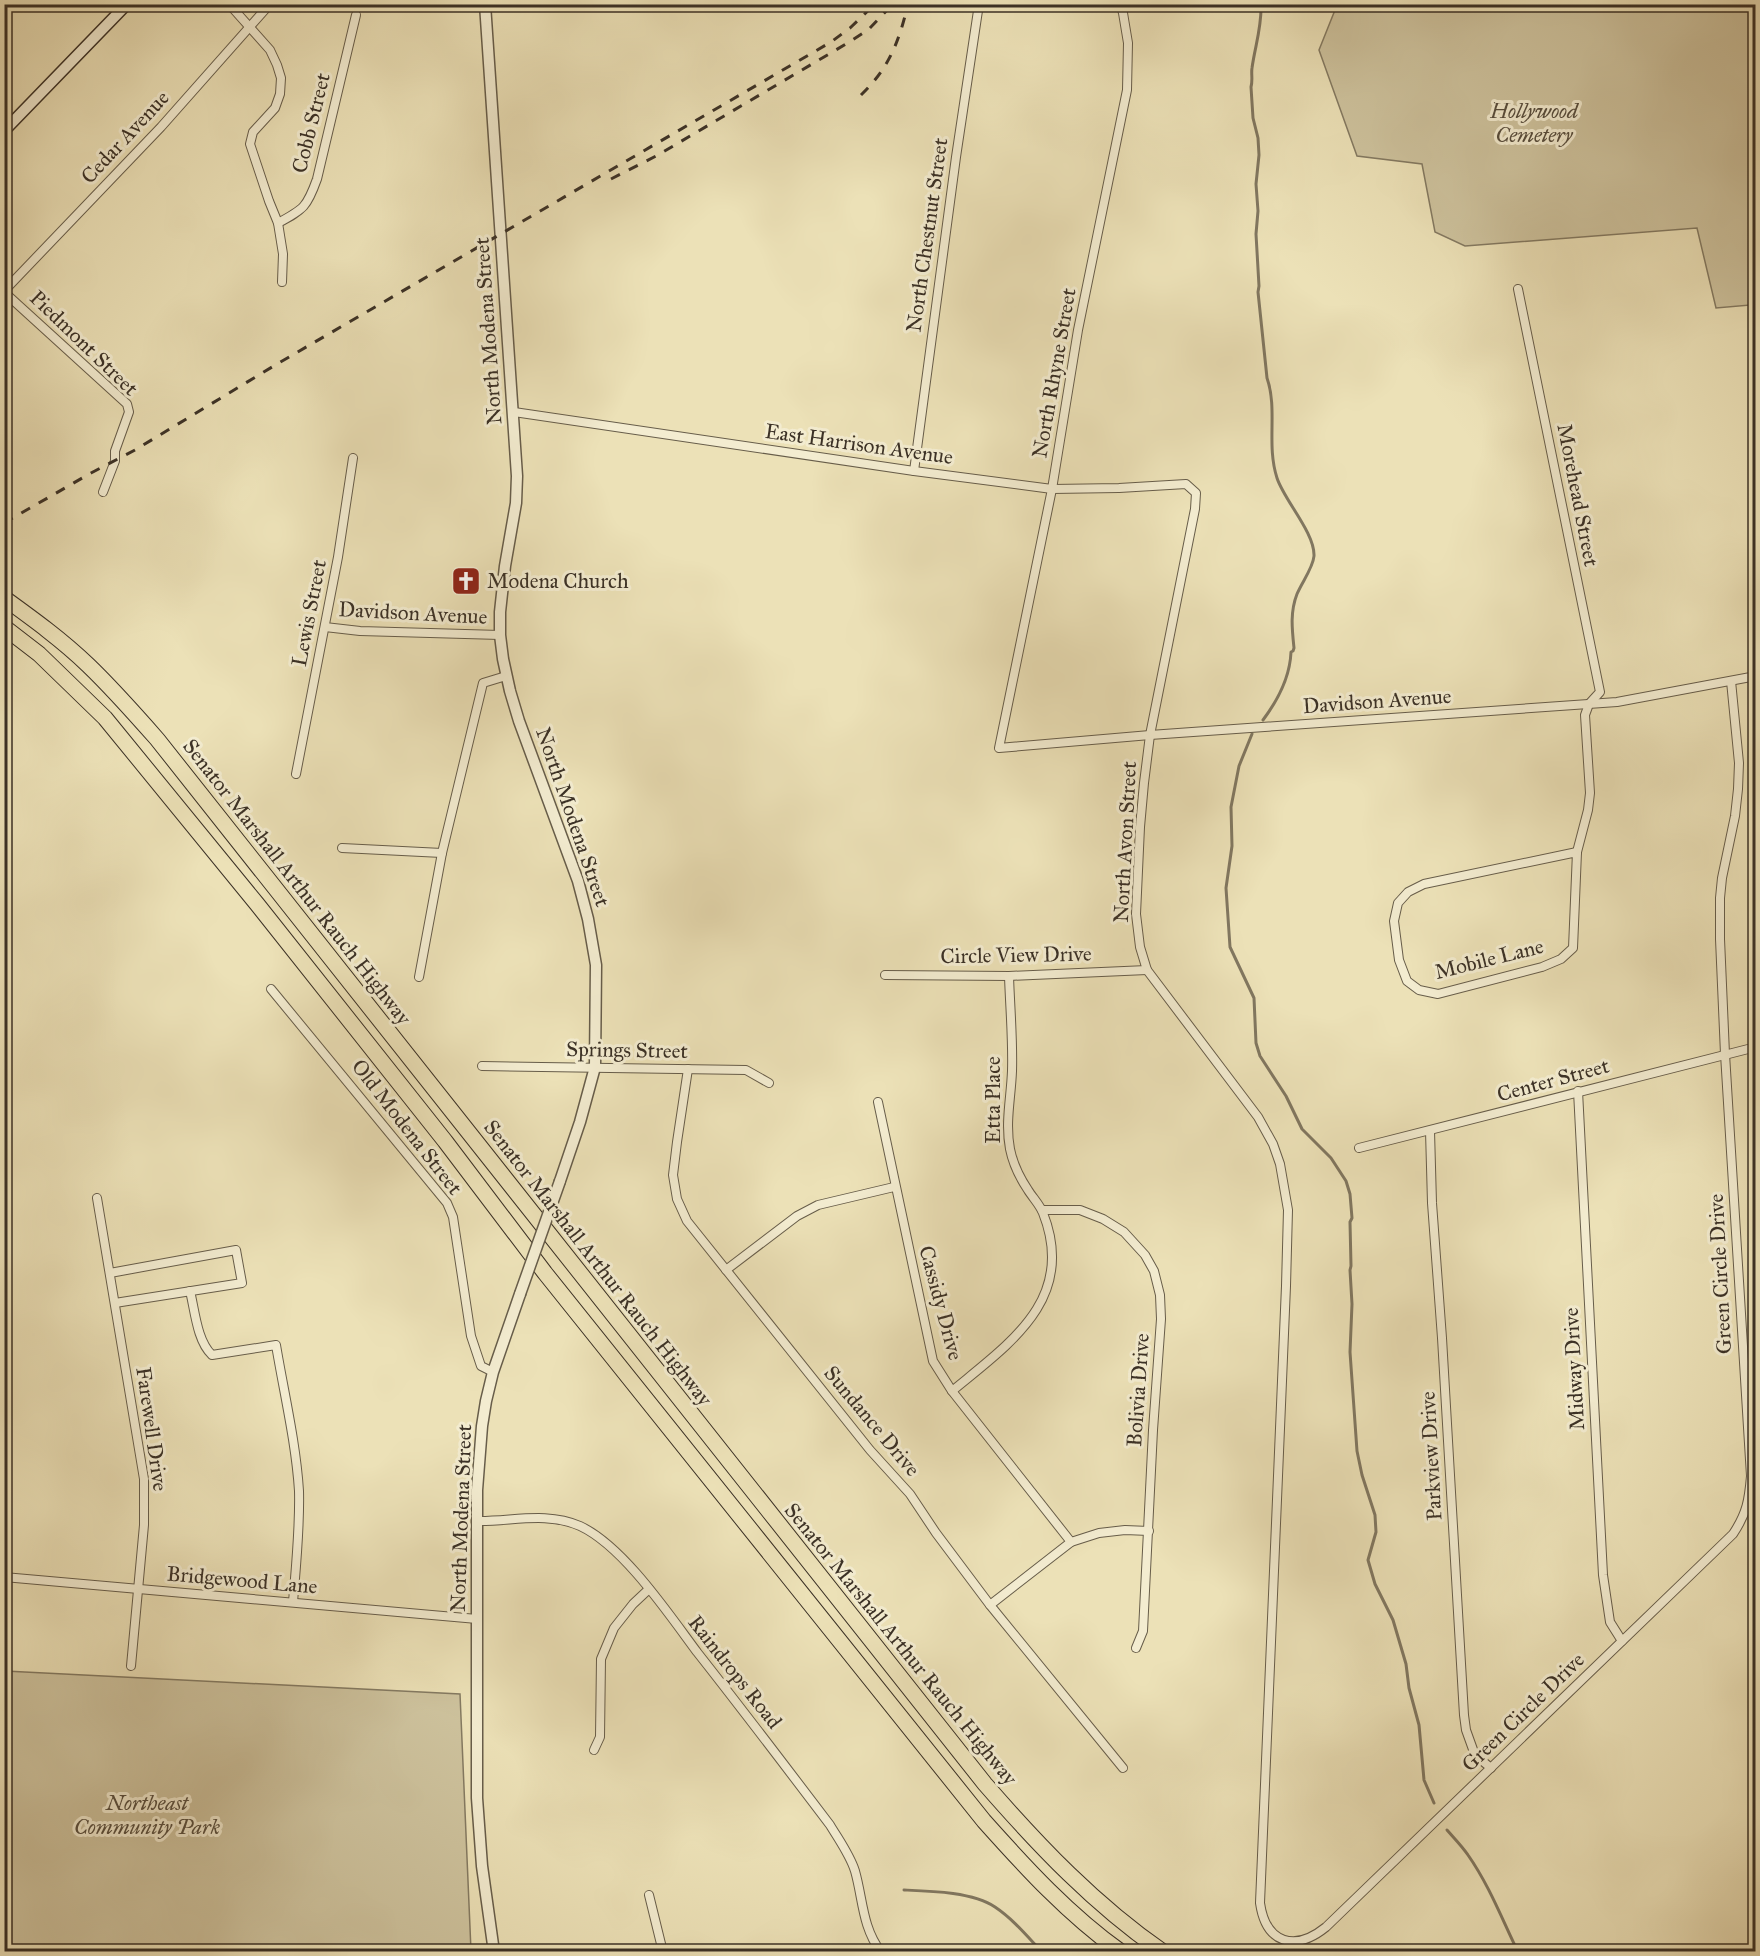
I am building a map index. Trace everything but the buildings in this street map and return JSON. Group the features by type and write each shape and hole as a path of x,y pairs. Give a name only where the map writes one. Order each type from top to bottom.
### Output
{"highway":[{"name":"Senator Marshall Arthur Rauch Highway","path":"4,598 47,629 86,663 157,739 985,1784 1029,1836 1089,1894 1163,1952"},
{"name":"Senator Marshall Arthur Rauch Highway","path":"4,627 39,654 105,718 257,904 445,1141 553,1282 984,1821 1017,1860 1062,1904 1121,1952"},
{"path":"4,635 39,654"}],"street":[{"path":"4,131 127,4"},
{"path":"229,4 270,50 281,78 280,94 274,108 253,132 250,144 278,223 284,255 282,282"},
{"name":"Cedar Avenue","path":"4,292 160,127 270,4"},
{"name":"North Modena Street","path":"486,4 517,476 516,503 502,586 500,635 506,676 519,721 578,880 596,965 595,1067 580,1122 493,1372 478,1459 476,1521 477,1798 482,1866 494,1952"},
{"name":"North Chestnut Street","path":"914,471 979,4"},
{"name":"North Rhyne Street","path":"999,748 1052,489 1078,330 1127,90 1128,43 1124,13 1120,4"},
{"name":"Cobb Street","path":"278,223 301,211 311,197 356,15"},
{"name":"Morehead Street","path":"1518,289 1600,692 1588,704"},
{"name":"Piedmont Street","path":"4,292 127,404 129,412 115,451 115,461 103,492"},
{"name":"East Harrison Avenue","path":"514,412 1052,489 1186,484 1196,493"},
{"name":"Lewis Street","path":"296,774 338,557 353,458"},
{"name":"North Avon Street","path":"1196,493 1195,509 1150,735 1140,827 1136,914 1140,948 1148,970 1258,1117 1277,1155"},
{"name":"Davidson Avenue","path":"325,627 360,631 500,635"},
{"path":"419,977 442,853 483,683 506,676"},
{"name":"Davidson Avenue","path":"999,748 1588,704 1628,700 1755,676"},
{"name":"Green Circle Drive","path":"1277,1155 1288,1210 1260,1903 1262,1916 1274,1936 1286,1941 1300,1941 1313,1938 1733,1534 1744,1517 1749,1500 1751,1476 1725,1054 1720,898 1735,816 1739,763 1731,681"},
{"name":"Mobile Lane","path":"1577,852 1424,884 1408,892 1398,903 1394,921 1399,960 1407,981 1419,990 1438,994 1542,967 1561,959 1573,948 1577,852 1590,793 1585,715 1588,704"},
{"path":"342,848 442,853"},
{"name":"Circle View Drive","path":"885,975 1009,976 1148,970"},
{"name":"Etta Place","path":"952,1391 1000,1351 1032,1319 1052,1272 1052,1243 1042,1210 1018,1174 1010,1150 1007,1122 1012,1071 1009,976"},
{"name":"Old Modena Street","path":"271,989 447,1203 453,1217 471,1336 476,1355 480,1366 493,1372"},
{"name":"Center Street","path":"1359,1148 1755,1047"},
{"name":"Springs Street","path":"482,1066 746,1070 769,1083"},
{"name":"Sundance Drive","path":"688,1069 674,1175 677,1198 687,1221 870,1450 910,1494 990,1605 1123,1768"},
{"name":"Midway Drive","path":"1578,1091 1604,1575 1610,1622 1622,1641"},
{"name":"Cassidy Drive","path":"878,1102 894,1187 933,1361 952,1391 1071,1542"},
{"name":"Parkview Drive","path":"1430,1131 1432,1203 1443,1350 1464,1715 1466,1730 1475,1755 1491,1768"},
{"path":"726,1270 796,1216 818,1205 894,1187"},
{"name":"Farewell Drive","path":"97,1198 144,1479 144,1525 131,1666"},
{"name":"Bolivia Drive","path":"1042,1210 1080,1210 1104,1219 1124,1232 1145,1255 1154,1271 1160,1295 1161,1319 1154,1406 1143,1631 1136,1648"},
{"path":"110,1273 236,1250 242,1283 115,1303"},
{"path":"190,1291 206,1350 212,1356 276,1345 298,1490 299,1518 293,1602"},
{"name":"Raindrops Road","path":"476,1521 551,1519 578,1525 611,1546 649,1590 830,1825 846,1851 854,1870 866,1924 874,1943 881,1952"},
{"path":"990,1605 1071,1542 1099,1533 1125,1530 1149,1531"},
{"name":"Bridgewood Lane","path":"4,1577 477,1619"},
{"path":"594,1750 600,1737 602,1659 614,1629 633,1604 649,1590"},
{"path":"649,1895 663,1952"}],"green space":[{"name":"Hollywood Cemetery","path":"1337,5 1755,5 1755,343 1750,305 1716,308 1697,228 1465,246 1435,232 1422,164 1357,156 1319,50"},
{"name":"Northeast Community Park","path":"5,1671 460,1694 471,1951 5,1951"}],"waterway":[{"path":"1261,4 1251,87 1259,155 1256,184 1258,292 1267,378 1272,402 1272,453 1277,478 1310,537 1314,556 1293,607 1294,648 1291,652 1286,679 1263,720"},
{"path":"1252,734 1239,766 1231,807 1232,846 1226,888 1230,947 1254,998 1256,1043 1260,1056 1286,1096 1302,1129 1331,1158 1346,1181 1350,1194 1352,1218 1350,1222 1352,1304 1350,1352 1357,1451 1375,1515 1376,1532 1368,1560 1375,1584 1393,1620 1406,1664 1409,1688 1419,1725 1424,1780 1434,1803"},
{"path":"1447,1830 1466,1852 1482,1878 1518,1952"},
{"path":"904,1890 951,1893 986,1902 1008,1917 1042,1952"}],"railway":[{"path":"4,523 135,450 277,364 831,42 850,28 875,4"},
{"path":"611,179 658,155 846,44 868,30 893,4"},
{"path":"861,95 879,75 892,54 908,4"}],"place":[{"name":"Modena Church","path":"466,581"}]}
